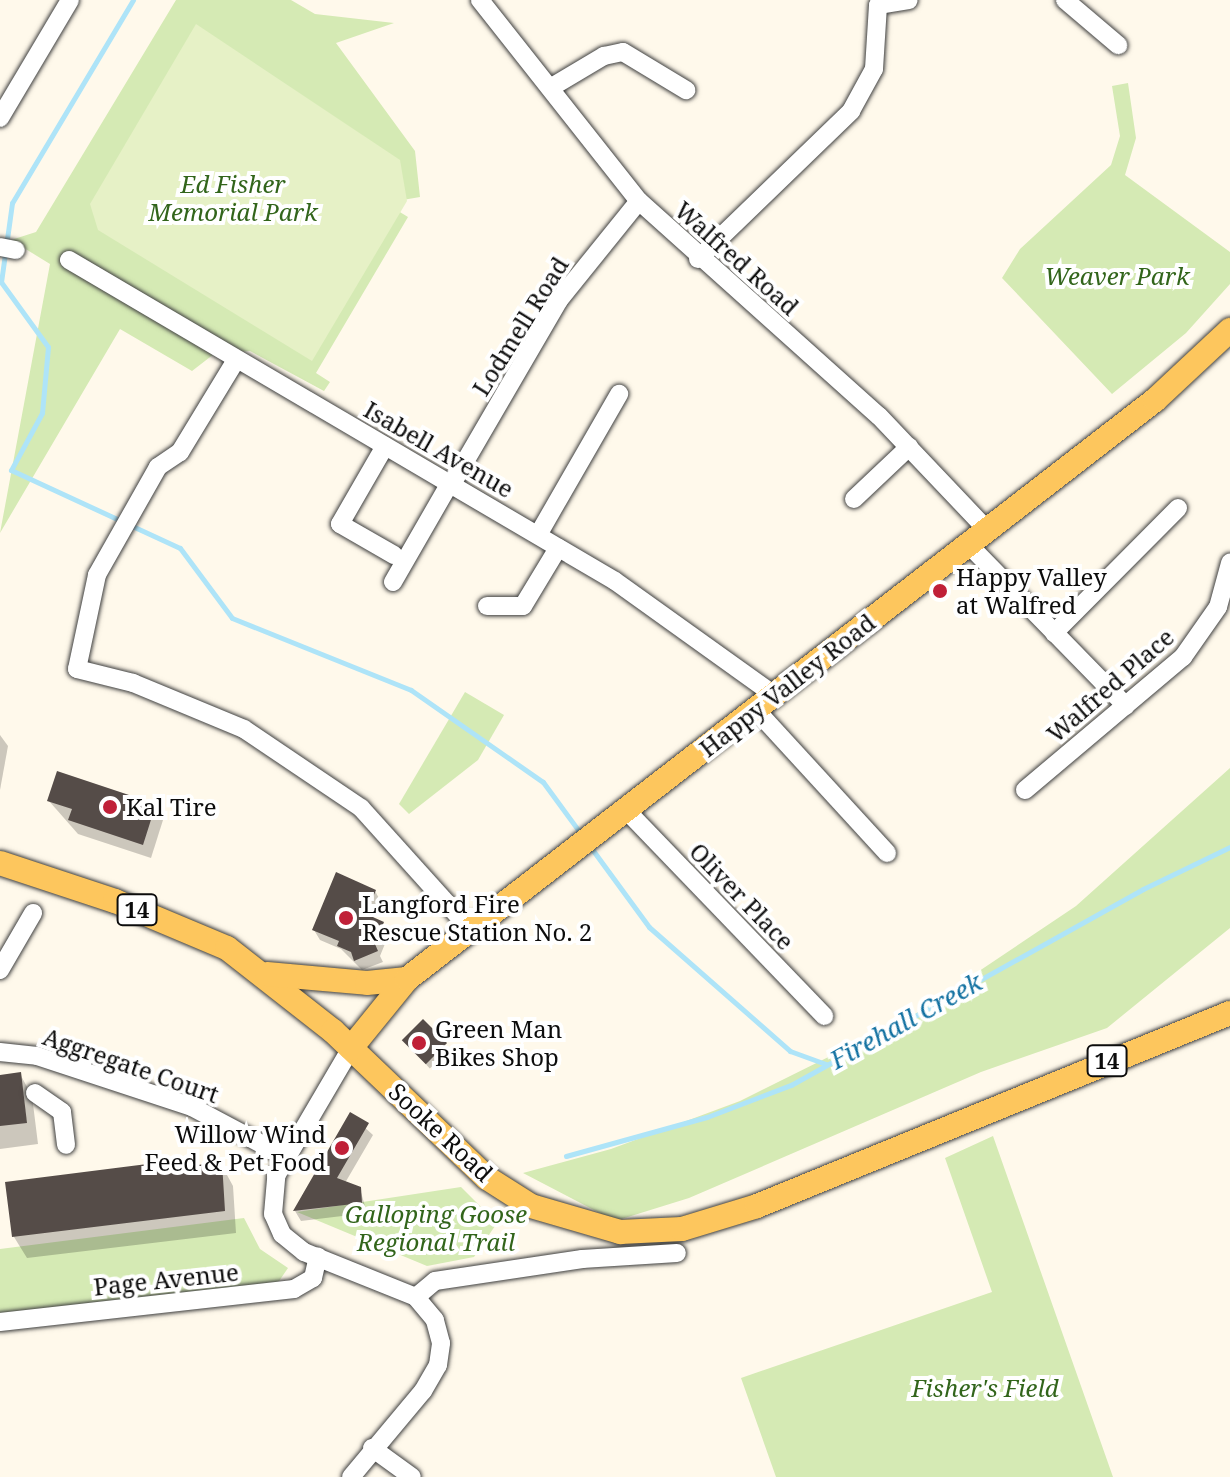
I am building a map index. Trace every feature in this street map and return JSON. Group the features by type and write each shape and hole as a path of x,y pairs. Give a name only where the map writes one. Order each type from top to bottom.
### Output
{"main road":[{"name":"Happy Valley Road","path":"351,1048 407,979 1155,400 1230,330"},
{"name":"Sooke Road","path":"0,863 177,925 267,974 351,1048 487,1178 531,1206 620,1232 682,1229 757,1206 1230,1013"},
{"path":"267,974 367,983 407,979"}],"street":[{"path":"0,118 70,0"},
{"name":"Walfred Road","path":"480,0 639,201 698,259 836,376 909,447 1054,633 1126,706"},
{"path":"698,259 851,111 874,69 876,2 909,0"},
{"path":"1065,0 1118,45"},
{"path":"550,88 604,56 623,52 686,90"},
{"name":"Lodmell Road","path":"393,582 559,300 639,201"},
{"name":"Isabell Avenue","path":"69,260 451,483 661,612 765,703 887,853"},
{"path":"236,360 180,452 158,467 97,575 77,669 133,683 257,738 361,808 471,930"},
{"path":"538,535 619,394"},
{"path":"385,446 340,524 394,555"},
{"path":"854,499 909,447"},
{"path":"1054,633 1178,508"},
{"path":"487,606 523,606 558,548"},
{"name":"Walfred Place","path":"1025,790 1126,706 1201,636 1218,607 1230,563"},
{"name":"Oliver Place","path":"626,810 824,1016"},
{"path":"0,970 33,913"},
{"path":"351,1048 286,1157 273,1185 273,1214 291,1244 416,1297 435,1320 441,1343 438,1365 423,1391 372,1448 351,1477"},
{"name":"Aggregate Court","path":"0,1052 37,1056 192,1107 286,1157"},
{"path":"35,1093 62,1112 66,1145"},
{"path":"416,1297 435,1281 582,1259 677,1253"},
{"name":"Page Avenue","path":"0,1322 294,1289 313,1278 318,1257"},
{"path":"372,1448 412,1477"}],"green space":[{"name":"Ed Fisher Memorial Park","path":"176,0 291,0 315,14 394,23 336,43 415,151 420,197 385,203 408,217 316,373 330,382 324,391 250,351 214,354 192,371 120,329 0,533 50,264 11,240 36,232"},
{"path":"196,24 400,160 407,201 312,361 98,230 90,204"},
{"name":"Weaver Park","path":"1128,83 1136,138 1125,175 1230,252 1230,284 1186,333 1112,394 1002,278 1020,249 1111,165 1120,136 1112,86"},
{"path":"465,692 504,715 478,760 409,814 399,804"},
{"name":"Galloping Goose Regional Trail","path":"1230,768 1230,928 1107,1028 981,1072 689,1198 615,1221 523,1173 611,1149 740,1101 915,1014 1076,906"},
{"name":"Fisher's Field","path":"993,1136 1113,1477 776,1477 741,1378 992,1292 945,1158"},
{"name":"Galloping Goose Regional Trail","path":"461,1187 497,1223 474,1257 427,1266 297,1212"},
{"name":"Galloping Goose Regional Trail","path":"244,1218 260,1249 288,1268 275,1287 0,1321 0,1249"}],"building":[{"name":"Kal Tire","path":"57,771 156,804 143,845 68,820 72,809 47,801"},
{"name":"Langford Fire Rescue Station No. 2","path":"336,872 376,890 366,914 384,922 375,944 378,951 354,961 351,952 337,946 339,941 312,930"},
{"path":"423,1019 447,1043 426,1064 402,1040"},
{"path":"21,1072 27,1123 0,1126 0,1075"},
{"name":"Willow Wind Feed & Pet Food","path":"350,1112 369,1123 337,1178 361,1187 362,1203 293,1211"},
{"path":"171,1161 172,1168 222,1162 225,1211 12,1237 5,1182"}],"waterway":[{"path":"133,0 12,203 1,282 48,347 42,413 11,470 180,548 232,618 411,690 543,782 581,834"},
{"path":"589,845 649,927 790,1051 826,1064"},
{"name":"Firehall Creek","path":"566,1156 707,1117 791,1085 1143,889 1230,847"}],"place":[{"name":"Happy Valley at Walfred","path":"940,591"},
{"name":"Kal Tire","path":"110,807"},
{"name":"Langford Fire Rescue Station No. 2","path":"346,918"},
{"name":"Green Man Bikes Shop","path":"419,1043"},
{"name":"Willow Wind Feed & Pet Food","path":"342,1148"}]}
